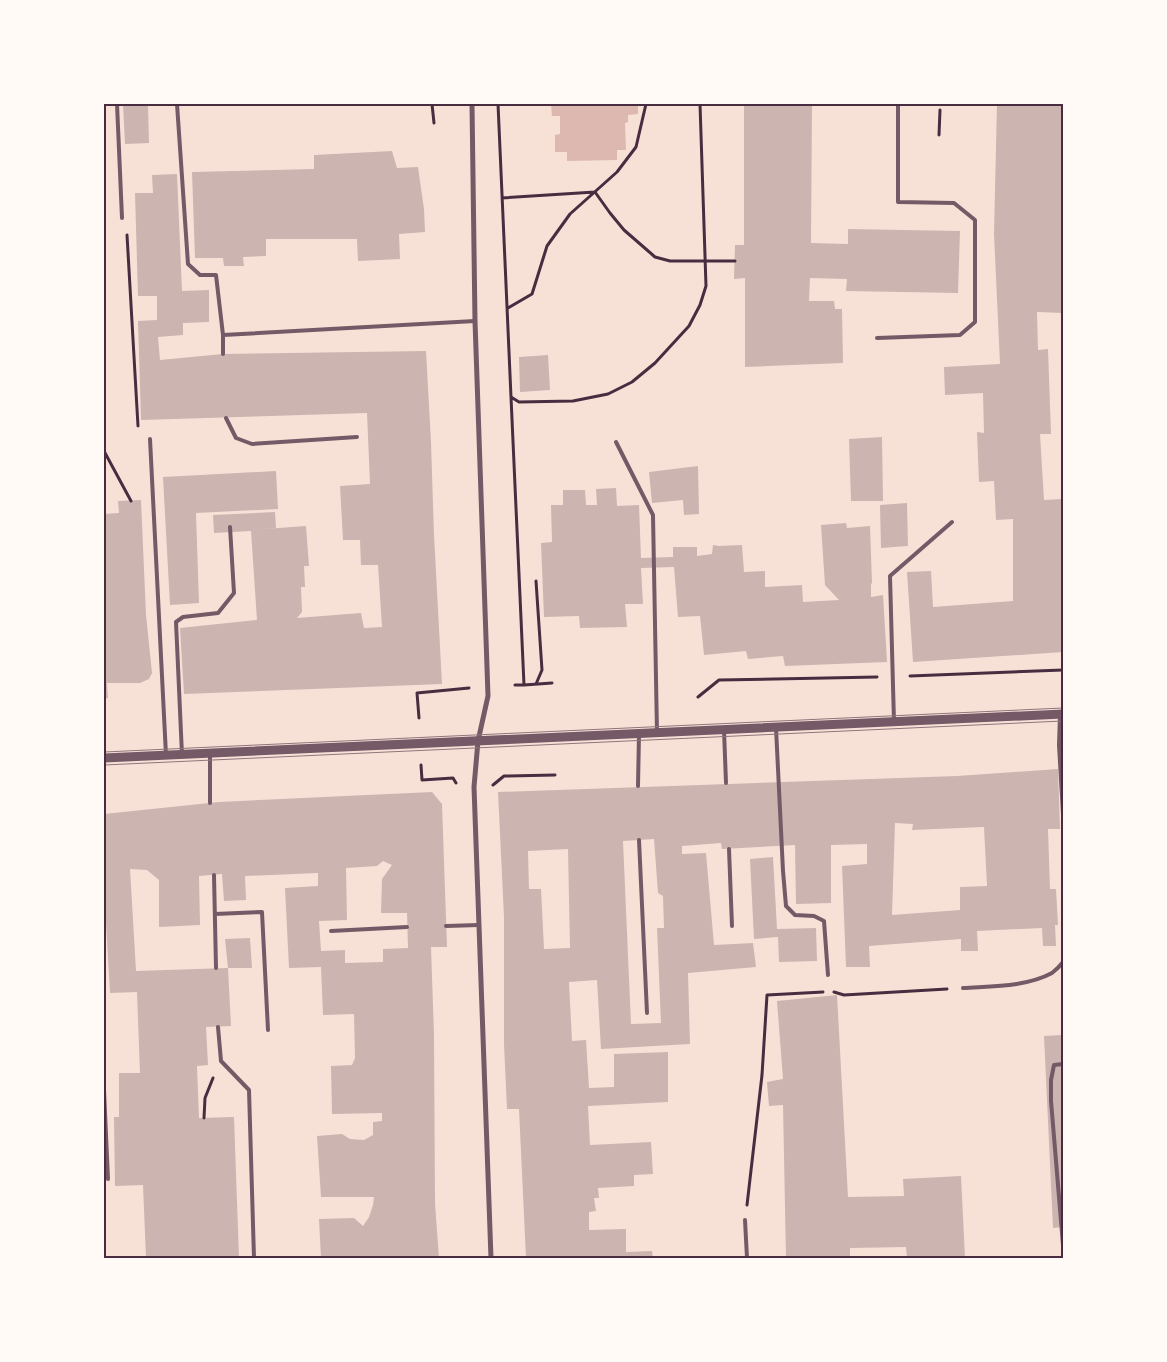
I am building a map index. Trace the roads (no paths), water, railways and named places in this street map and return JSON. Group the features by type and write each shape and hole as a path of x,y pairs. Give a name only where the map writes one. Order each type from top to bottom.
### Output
{"street":[{"path":"472,104 475,321 488,696 478,741 474,787 491,1258"},
{"path":"104,758 1062,715"}],"lane":[{"path":"117,104 122,218"},
{"path":"178,104 188,264 200,275 216,275 223,335 222,354"},
{"path":"877,338 960,335 975,322 975,220 954,203 898,202 898,104"},
{"path":"223,335 475,321"},
{"path":"226,418 236,438 252,444 357,437"},
{"path":"150,439 166,755"},
{"path":"616,442 653,515 657,733"},
{"path":"894,722 890,576 952,522"},
{"path":"182,754 176,622 183,617 218,614 234,593 230,527"},
{"path":"1062,715 1059,745 1063,814"},
{"path":"776,728 786,906 795,914 814,916 824,921 828,975"},
{"path":"724,730 726,783"},
{"path":"638,786 640,734"},
{"path":"210,754 210,803"},
{"path":"639,840 648,1013"},
{"path":"729,849 732,926"},
{"path":"214,875 216,968"},
{"path":"215,914 262,912 268,1030"},
{"path":"446,926 479,925"},
{"path":"331,931 408,927"},
{"path":"963,988 1005,985 1032,980 1052,972 1063,962"},
{"path":"218,1026 221,1061 249,1090 254,1258"},
{"path":"1063,1064 1054,1065 1051,1080 1051,1102 1063,1245"},
{"path":"104,1090 108,1179"},
{"path":"745,1220 747,1258"}],"tram line":[{"path":"104,752 1063,708"},
{"path":"104,765 1063,721"}]}
